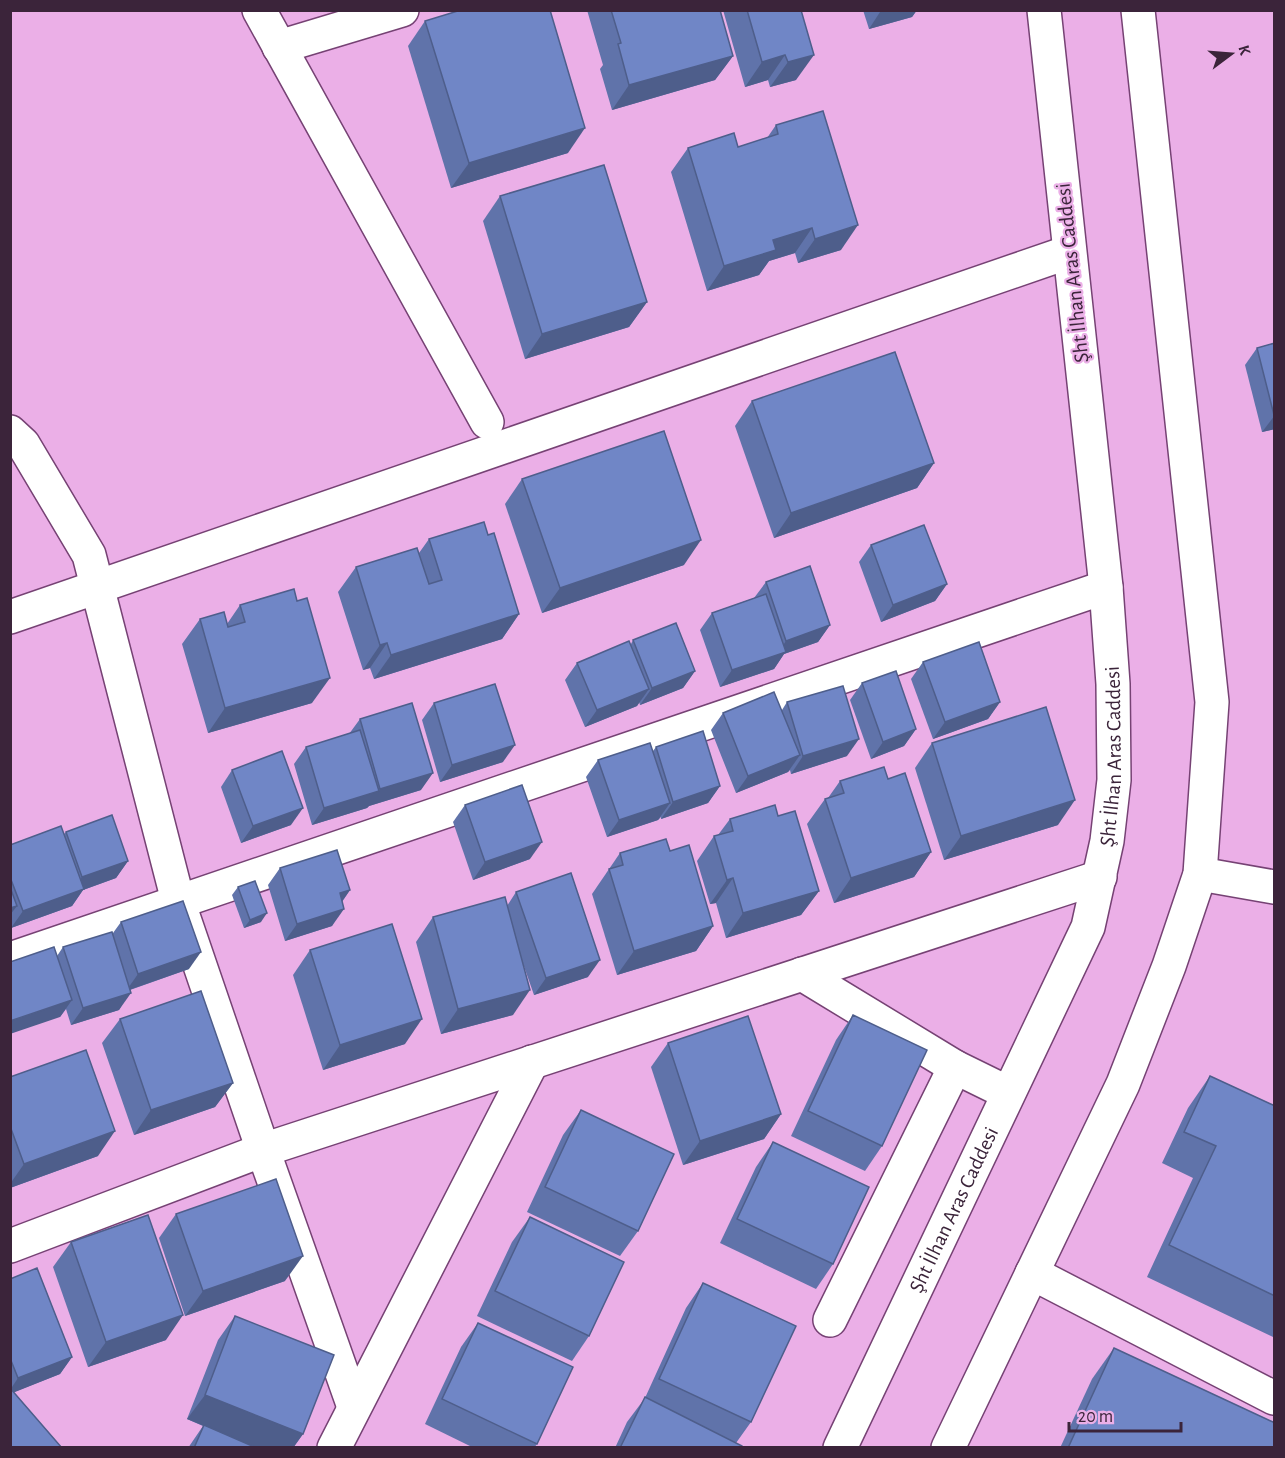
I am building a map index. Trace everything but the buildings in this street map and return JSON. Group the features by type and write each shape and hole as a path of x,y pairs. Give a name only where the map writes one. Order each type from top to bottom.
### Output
{"street":[{"path":"259,10 487,422"},
{"path":"279,47 402,10"},
{"name":"Şht İlhan Aras Caddesi","path":"840,1448 1088,927 1107,841 1114,780 1113,684 1106,587 1044,10"},
{"path":"948,1448 1123,1084 1169,966 1200,874 1212,702 1138,10"},
{"path":"10,617 1070,252"},
{"path":"10,432 23,444 89,555 178,901 354,1407"},
{"path":"10,959 1106,587"},
{"path":"1200,874 1275,887"},
{"path":"10,1246 263,1150 1100,877"},
{"path":"802,974 955,1067 1008,1093"},
{"path":"334,1448 532,1062"},
{"path":"830,1320 955,1067"},
{"path":"1032,1273 1275,1398"}]}
